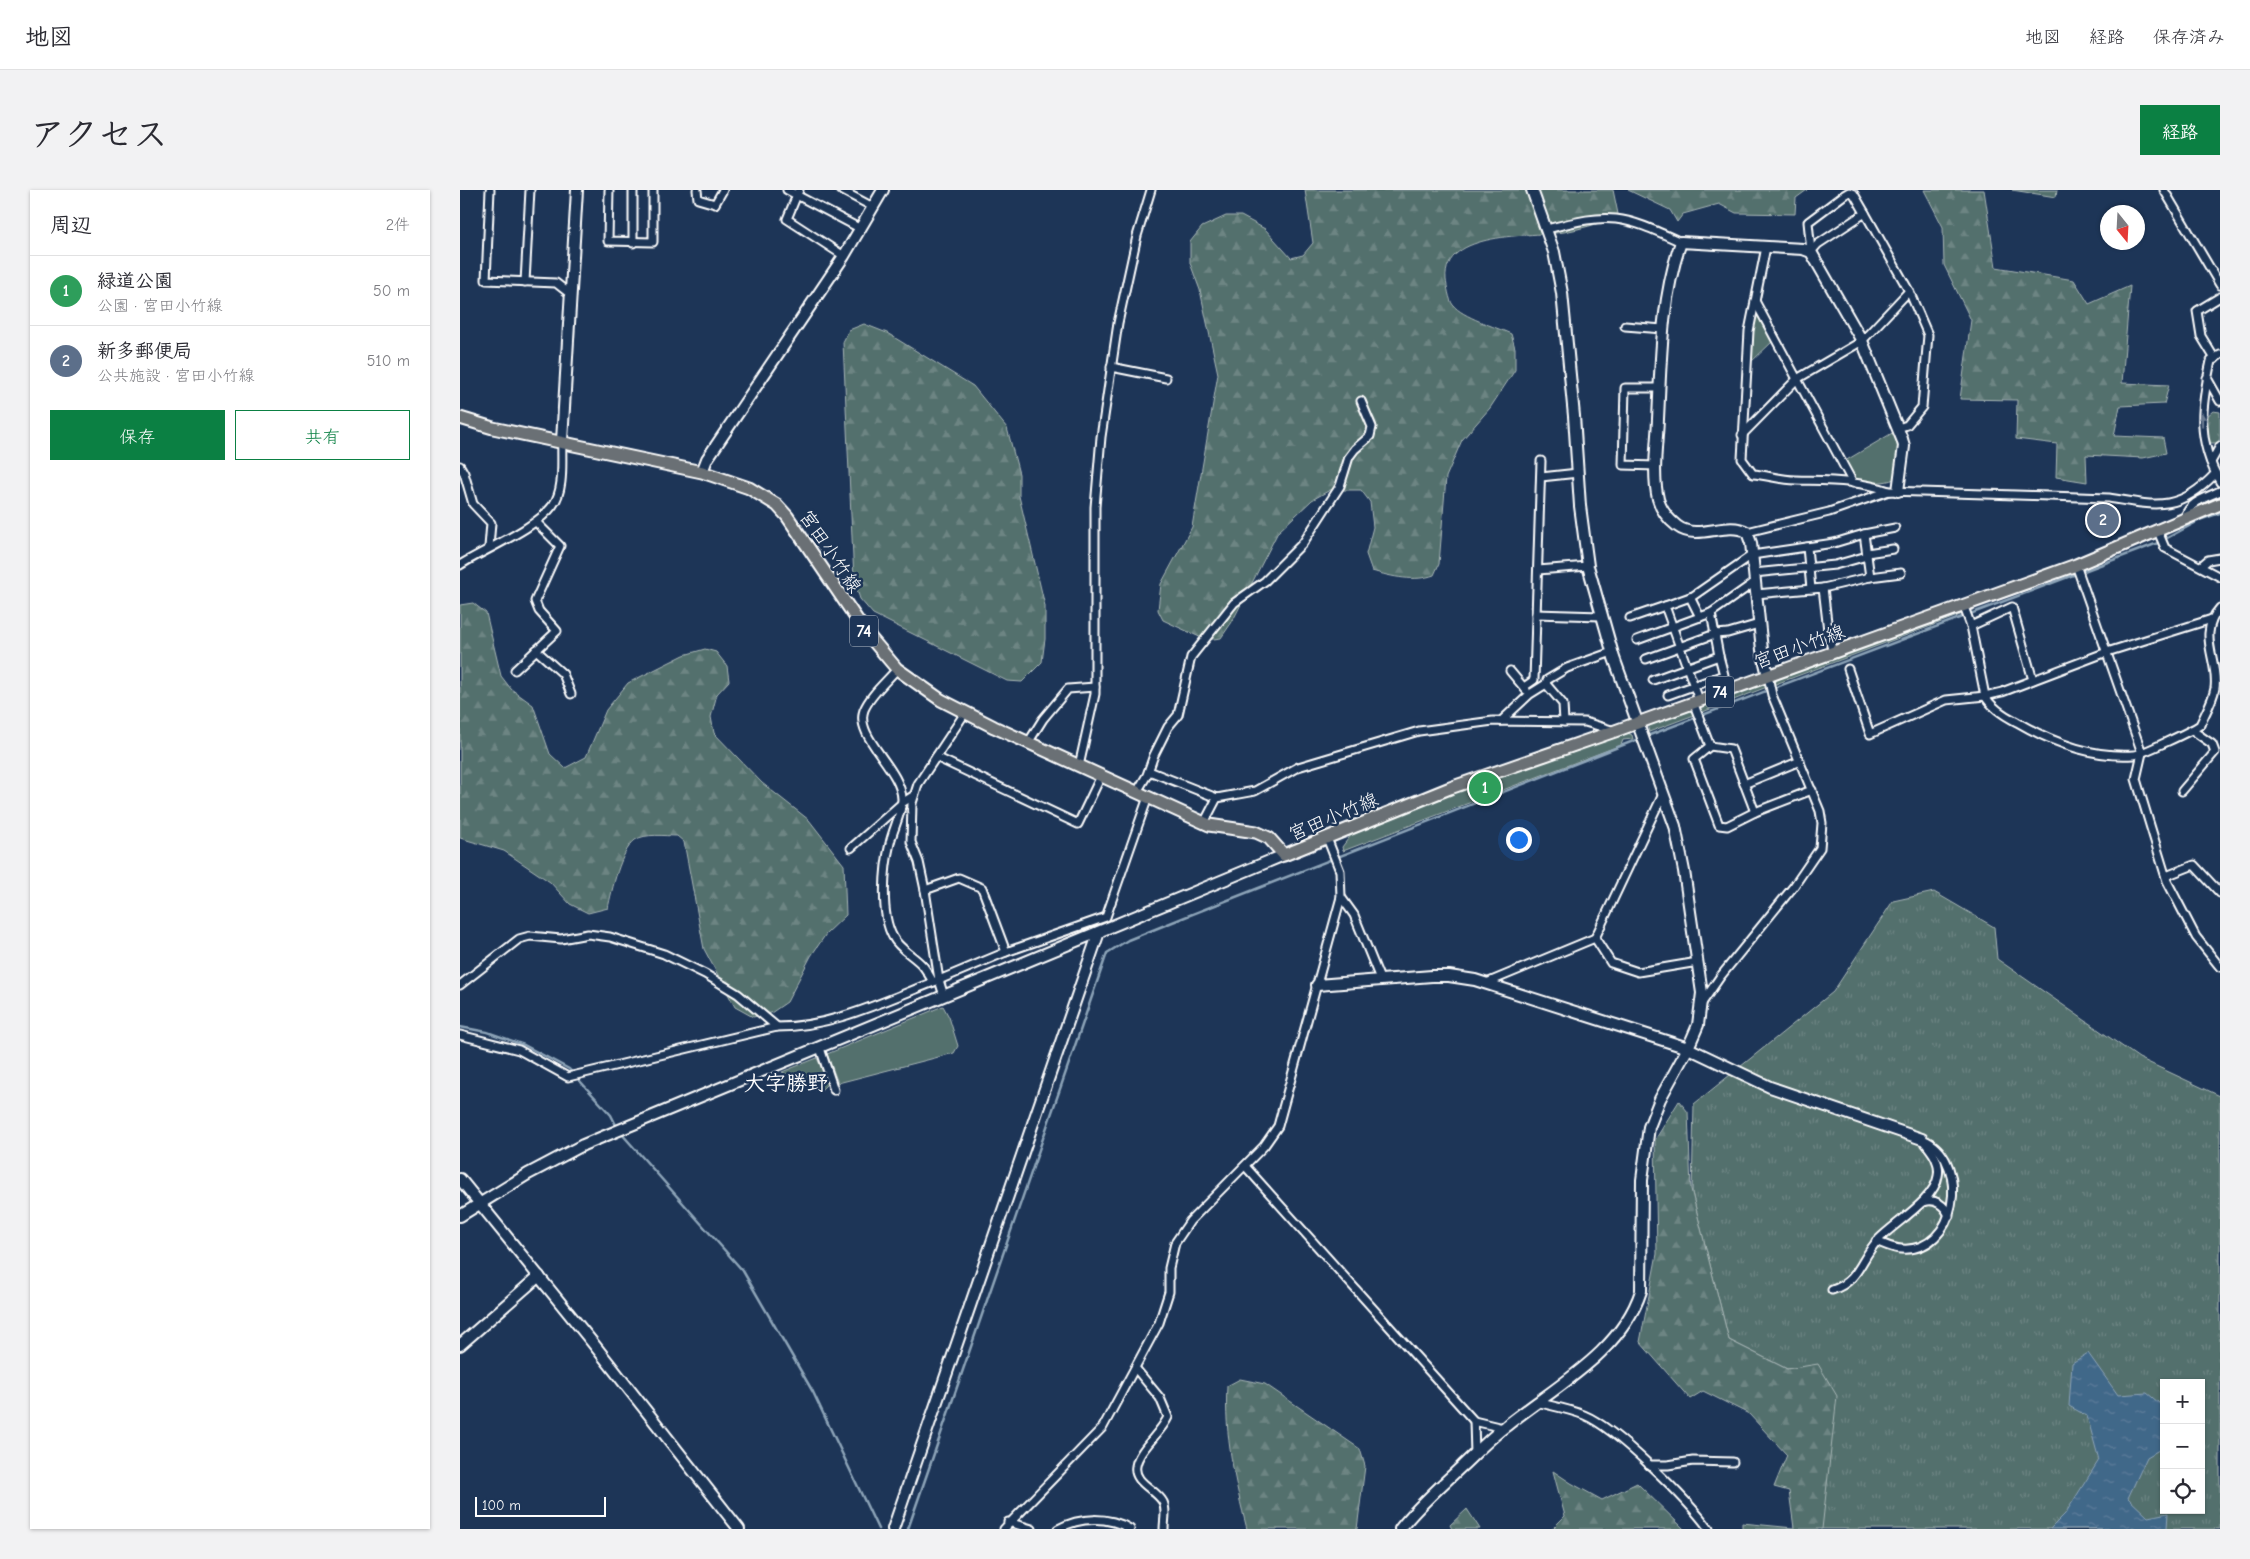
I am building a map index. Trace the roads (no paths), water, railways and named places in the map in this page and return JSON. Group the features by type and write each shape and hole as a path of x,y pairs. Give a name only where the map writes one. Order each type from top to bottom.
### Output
{"main road":[{"name":"宮田小竹線","path":"460,418 493,428 702,472 749,488 777,504 787,516 864,630 898,669 941,700 1028,743 1204,822 1256,832 1269,838 1284,855 1450,788 1696,701 1769,681 1833,652 1965,610 2077,568 2157,529 2220,504"}],"street":[{"path":"490,190 486,280 556,283 570,294"},
{"path":"525,282 530,190"},
{"path":"460,565 536,522 554,505 558,494 577,190"},
{"path":"609,190 608,241 633,243 653,242 653,190"},
{"path":"632,190 633,243"},
{"path":"697,190 698,199 716,204 723,190"},
{"path":"788,190 798,193 861,229"},
{"path":"841,190 873,207"},
{"path":"702,472 706,459 844,256 882,190"},
{"path":"1079,766 1095,687 1095,507 1111,368 1118,323 1137,236 1151,190"},
{"path":"1400,1529 1503,1428 1574,1374 1611,1342 1635,1309 1640,1291 1642,1180 1649,1127 1660,1099 1688,1048 1698,1025 1702,1003 1698,962 1675,826 1664,792 1636,723 1612,652 1588,566 1583,537 1562,293 1547,229 1532,190"},
{"path":"2164,190 2220,285"},
{"path":"1894,491 1904,446 1898,428 1862,341 1811,252 1812,242 1808,222 1849,192 1854,194 1909,290 1928,335 1922,407 1907,425 1898,428"},
{"path":"798,193 786,219 844,256"},
{"path":"1811,252 1818,244 1865,213"},
{"path":"1547,229 1605,217 1639,223 1681,242 1803,249 1811,252"},
{"path":"1681,242 1667,288 1659,388 1656,466 1659,501 1663,511 1684,531 1736,529 1747,532 1829,512 1894,491"},
{"path":"1766,248 1749,331 1742,435 1742,459 1752,474 1793,480 1873,485 1894,491 2109,498 2138,504 2156,505 2168,504 2177,500 2206,484 2216,474"},
{"path":"1742,435 1797,379 1862,341 1909,290"},
{"path":"2220,296 2197,311 2201,336 2217,357 2211,361 2203,394 2202,426 2204,444 2220,482"},
{"path":"1755,301 1853,483"},
{"path":"1625,326 1663,329"},
{"path":"1111,368 1166,378"},
{"path":"2207,378 2220,401"},
{"path":"1656,466 1623,465 1625,388 1659,388"},
{"path":"460,1035 512,1048 532,1056 568,1077 777,1027 799,1027 830,1021 1006,952 1106,917 1149,771 1168,727 1178,715 1191,657 1234,603 1266,581 1303,543 1340,486 1355,448 1370,436 1372,426 1361,402"},
{"path":"2211,462 2220,446"},
{"path":"1524,687 1534,680 1541,461"},
{"path":"460,466 464,473 473,504 491,523 490,547"},
{"path":"1541,477 1578,473"},
{"path":"2185,517 2188,508 2196,502 2220,491"},
{"path":"516,670 557,631 539,611 535,600 560,546 536,522"},
{"path":"1630,618 1690,597 1752,555 1834,543 1864,534 1895,528"},
{"path":"2157,529 2165,548 2220,577"},
{"path":"1702,1003 1720,977 1794,886 1820,848 1822,823 1812,790 1772,695 1759,624 1752,555 1747,532"},
{"path":"1864,534 1870,577"},
{"path":"1807,547 1811,589"},
{"path":"1637,640 1711,613 1754,577 1835,565 1894,549"},
{"path":"2201,566 2208,560 2220,558"},
{"path":"1538,570 1588,566"},
{"path":"2077,568 2142,753 2136,779 2166,876 2196,937 2220,967"},
{"path":"1756,594 1823,588 1870,577 1901,573"},
{"path":"1823,588 1829,639 1833,652"},
{"path":"1690,597 1700,617"},
{"path":"1665,606 1694,686 1697,714 1710,746"},
{"path":"1970,624 2012,608 2033,680"},
{"path":"1965,610 1970,624 1985,696 1989,703 2004,715 2052,742 2087,751 2117,755 2142,753 2200,725 2218,686 2209,647 2212,619 2220,608"},
{"path":"1668,695 1724,674 1711,613"},
{"path":"1536,614 1601,616"},
{"path":"1848,669 1870,734 1946,700 1985,696 2107,652 2212,619"},
{"path":"1646,659 1715,634 1728,634 1759,624"},
{"path":"536,650 563,674 572,694"},
{"path":"1501,721 1530,694 1546,684 1547,680 1567,668 1612,652"},
{"path":"1653,680 1719,656"},
{"path":"898,669 870,700 863,716 866,732 896,778 902,803 890,843 886,867 884,891 888,928 896,943 936,981 944,996"},
{"path":"1510,671 1530,694"},
{"path":"1546,684 1562,704 1564,722"},
{"path":"1028,743 1043,719 1068,689 1095,687"},
{"path":"936,981 920,862 911,842 913,796 918,784 965,713"},
{"path":"1149,771 1217,798 1255,791 1298,767 1419,732 1501,721 1585,722 1615,731"},
{"path":"2182,790 2215,752 2212,744 2192,730"},
{"path":"1755,812 1731,749 1710,746 1694,759 1719,825 1727,826 1755,812 1812,790"},
{"path":"936,757 1078,824 1100,776"},
{"path":"1744,784 1800,761"},
{"path":"1484,984 1595,938 1664,792"},
{"path":"851,848 902,803 913,796"},
{"path":"1204,822 1217,798"},
{"path":"1004,1529 1008,1522 1104,1427 1159,1323 1169,1292 1169,1268 1175,1242 1190,1220 1245,1166 1278,1126 1341,897 1340,871 1327,838"},
{"path":"460,1216 554,1160 613,1132 1284,855"},
{"path":"2166,876 2194,865 2220,893"},
{"path":"925,890 959,878 982,888 1006,952"},
{"path":"1341,897 1354,915 1380,980"},
{"path":"893,1529 1099,932"},
{"path":"460,985 519,939 530,936 561,939 588,934 610,937 664,954 705,974 738,994 777,1027"},
{"path":"1595,938 1611,963 1638,972 1698,962"},
{"path":"1317,985 1449,976 1484,984 1688,1048 1770,1087 1922,1139 1942,1152 1949,1167 1952,1182 1949,1217 1946,1226 1938,1234 1919,1246 1900,1249 1876,1241"},
{"path":"820,1048 834,1087"},
{"path":"1832,1290 1847,1284 1876,1241 1921,1202 1937,1183 1939,1175 1934,1154 1922,1139"},
{"path":"1245,1166 1474,1421 1503,1428"},
{"path":"460,1179 540,1276 738,1529"},
{"path":"1921,1202 1934,1201 1942,1205 1949,1217"},
{"path":"460,1345 540,1276"},
{"path":"1136,1369 1160,1398 1168,1417 1165,1426 1140,1456 1136,1466 1140,1480 1162,1501 1165,1508 1164,1529"},
{"path":"1536,1402 1585,1415 1602,1425 1649,1465 1709,1529"},
{"path":"1474,1421 1475,1454"},
{"path":"1649,1465 1668,1466 1693,1461 1733,1462"},
{"path":"1058,1529 1077,1521 1106,1519 1130,1529"},
{"path":"1008,1522 1032,1529"}],"water":[{"path":"2088,1353 2118,1395 2147,1393 2160,1404 2160,1449 2147,1457 2128,1498 2148,1517 2168,1514 2167,1528 2050,1529 2065,1514 2099,1460 2087,1416 2069,1406 2072,1363"}],"waterway":[{"path":"1647,736 2158,543 2202,519 2220,513"},
{"path":"908,1529 1107,953 1128,940 1190,915 1641,738"},
{"path":"460,1027 487,1032 524,1045 569,1069 611,1115 617,1127"},
{"path":"621,1133 743,1271 813,1392 878,1529"}],"place":[{"name":"新多郵便局","path":"2103,520"},
{"name":"緑道公園","path":"1485,788"}],"district":[{"name":"大字勝野","path":"786,1083"}]}
